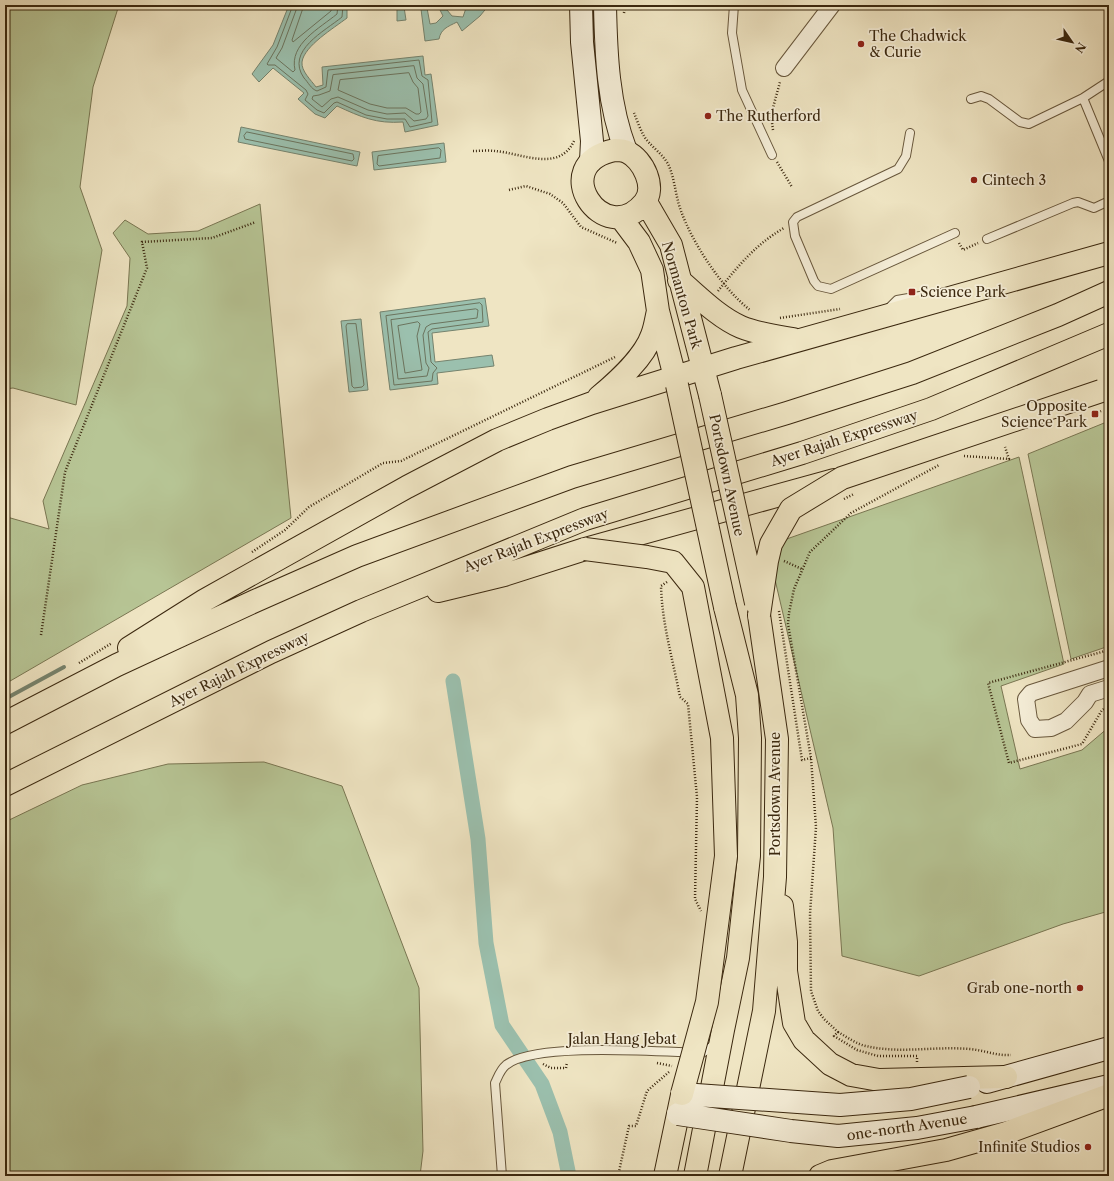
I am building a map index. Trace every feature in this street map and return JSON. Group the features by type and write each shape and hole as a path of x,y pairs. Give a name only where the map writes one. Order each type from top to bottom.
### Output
{"highway":[{"path":"615,150 626,151 636,158 645,170 648,189 646,202 634,214 621,218 606,215 592,208 584,197 583,182 585,169 591,161 601,153 615,150"},
{"name":"Normanton Park","path":"646,202 671,245 704,371"},
{"name":"Normanton Park","path":"621,218 639,242 652,270 658,311 676,381"},
{"path":"117,665 132,644 205,600 321,534 497,440 592,403 676,381 796,340 880,317 937,295 1109,253"},
{"path":"679,280 707,304 740,326 761,334 796,340"},
{"path":"5,723 117,665 255,601 357,556 572,477 787,412 912,372 1058,315 1109,292"},
{"path":"592,403 622,377 643,350 652,336 658,311"},
{"name":"Ayer Rajah Expressway","path":"5,785 271,652 361,611 585,519 802,453 931,409 1109,334"},
{"name":"Portsdown Avenue","path":"704,371 759,615 777,739 775,877 764,1011 730,1176"},
{"name":"Portsdown Avenue","path":"676,381 725,607 747,695 750,738 749,856 738,958 695,1176"},
{"path":"361,611 504,574 585,549 842,478 1105,389"},
{"path":"759,615 771,544 791,509 842,478"},
{"path":"585,549 647,557 673,570 700,578 725,607"},
{"path":"665,1176 680,1104 707,1002 726,856 722,738 693,587 673,570"},
{"path":"775,877 783,910 786,942 786,971 794,1023 804,1040 830,1064 851,1075 879,1080 1006,1077"},
{"path":"820,1176 832,1171 946,1150 1006,1133 1109,1095"}],"street":[{"path":"581,5 582,42 592,141 591,161"},
{"path":"606,5 606,47 614,115 626,151"},
{"path":"784,68 832,5"},
{"path":"1109,668 1031,693 1026,699 1029,720 1035,729 1051,728 1066,721 1090,694 1109,688"},
{"name":"one-north Avenue","path":"680,1104 840,1105 911,1099 1006,1077 1109,1048"},
{"name":"one-north Avenue","path":"680,1104 791,1132 838,1136 917,1128 976,1117 1109,1086"}],"lane":[{"path":"734,5 732,33 742,90 774,156"},
{"path":"971,99 981,96 989,99 1020,122 1029,124 1083,98 1109,81"},
{"path":"1083,98 1109,161"},
{"path":"910,133 906,156 898,169 805,212 797,217 793,222 795,236 814,281 818,286 831,289 955,233"},
{"path":"987,239 1072,203 1078,202 1094,208 1109,201"},
{"path":"714,1079 710,1060 702,1053 710,1048 723,1030"},
{"name":"Jalan Hang Jebat","path":"502,1176 495,1083 499,1074 506,1065 518,1059 531,1056 589,1050 702,1053"}],"path":[{"path":"624,20 625,5"},
{"path":"774,136 771,115 784,68"},
{"path":"633,110 644,136 667,162 672,174 673,185 681,211 697,248 733,294 754,312"},
{"path":"473,150 495,150 544,160 553,159 570,149 576,136"},
{"path":"774,156 792,187"},
{"path":"509,190 526,186 550,194 563,203 581,227 617,243 621,250"},
{"path":"41,635 65,472 147,268 142,242 212,238 256,222"},
{"path":"707,304 745,258 766,238 793,222"},
{"path":"962,250 987,239"},
{"path":"773,317 802,316 841,309"},
{"path":"401,461 617,356"},
{"path":"956,456 1009,459 1005,447"},
{"path":"943,463 851,513 810,552 791,599 788,624 811,758 816,827 810,914 811,991 818,1011 828,1024 838,1032 865,1046 894,1049 972,1049 1000,1056 1014,1055"},
{"path":"837,502 857,493"},
{"path":"673,570 660,586 661,611 671,647 680,697 688,704 697,798 695,899"},
{"path":"778,605 802,760 811,758"},
{"path":"838,1032 834,1036 858,1050 878,1056 917,1056 917,1062 910,1062"},
{"path":"531,1056 551,1068 566,1068 567,1063 571,1060"},
{"path":"618,1176 629,1126 636,1126 647,1092 675,1066 651,1063"}],"shaded area":[{"path":"5,5 119,5 93,87 80,187 102,250 76,405 13,388 5,389"},
{"path":"260,204 291,518 5,684 5,519 7,517 49,529 43,501 127,306 130,258 113,233 125,220 148,234 198,231"},
{"path":"1109,421 1109,646 1071,659 1028,454"},
{"path":"1019,457 1064,664 1001,686 1020,769 1082,750 1109,727 1109,911 1063,924 919,976 842,956 833,828 773,571 781,541"},
{"path":"264,762 342,786 419,988 423,1151 420,1176 5,1176 5,822 82,785 168,764"}],"water":[{"path":"289,5 347,5 347,18 320,38 304,56 302,62 303,69 316,87 323,85 322,67 423,56 425,75 431,74 438,125 405,132 403,122 377,121 337,106 325,118 315,114 298,99 304,93 273,68 259,82 252,74 273,45"},
{"path":"397,5 409,5 404,7 406,20 397,21"},
{"path":"467,5 489,5 480,16 462,31 457,22 447,27 439,39 425,41 421,9 427,8 430,24 436,23 443,16 440,10 447,10 452,16 463,17"},
{"path":"241,127 360,152 357,166 238,142"},
{"path":"444,143 446,162 374,170 372,152"},
{"path":"485,298 489,326 432,333 435,362 492,355 494,366 437,373 438,384 390,390 380,312"},
{"path":"361,319 368,390 349,392 341,321"}],"waterway":[{"path":"5,699 64,667"},
{"path":"453,681 478,839 486,943 502,1025 542,1084 560,1132 569,1176"}],"place":[{"name":"The Chadwick & Curie","path":"861,44"},
{"name":"The Rutherford","path":"708,116"},
{"name":"Cintech 3","path":"974,180"},
{"name":"Science Park","path":"912,292"},
{"name":"Opposite Science Park","path":"1095,414"},
{"name":"Grab one-north","path":"1080,988"},
{"name":"Infinite Studios","path":"1088,1147"}]}
